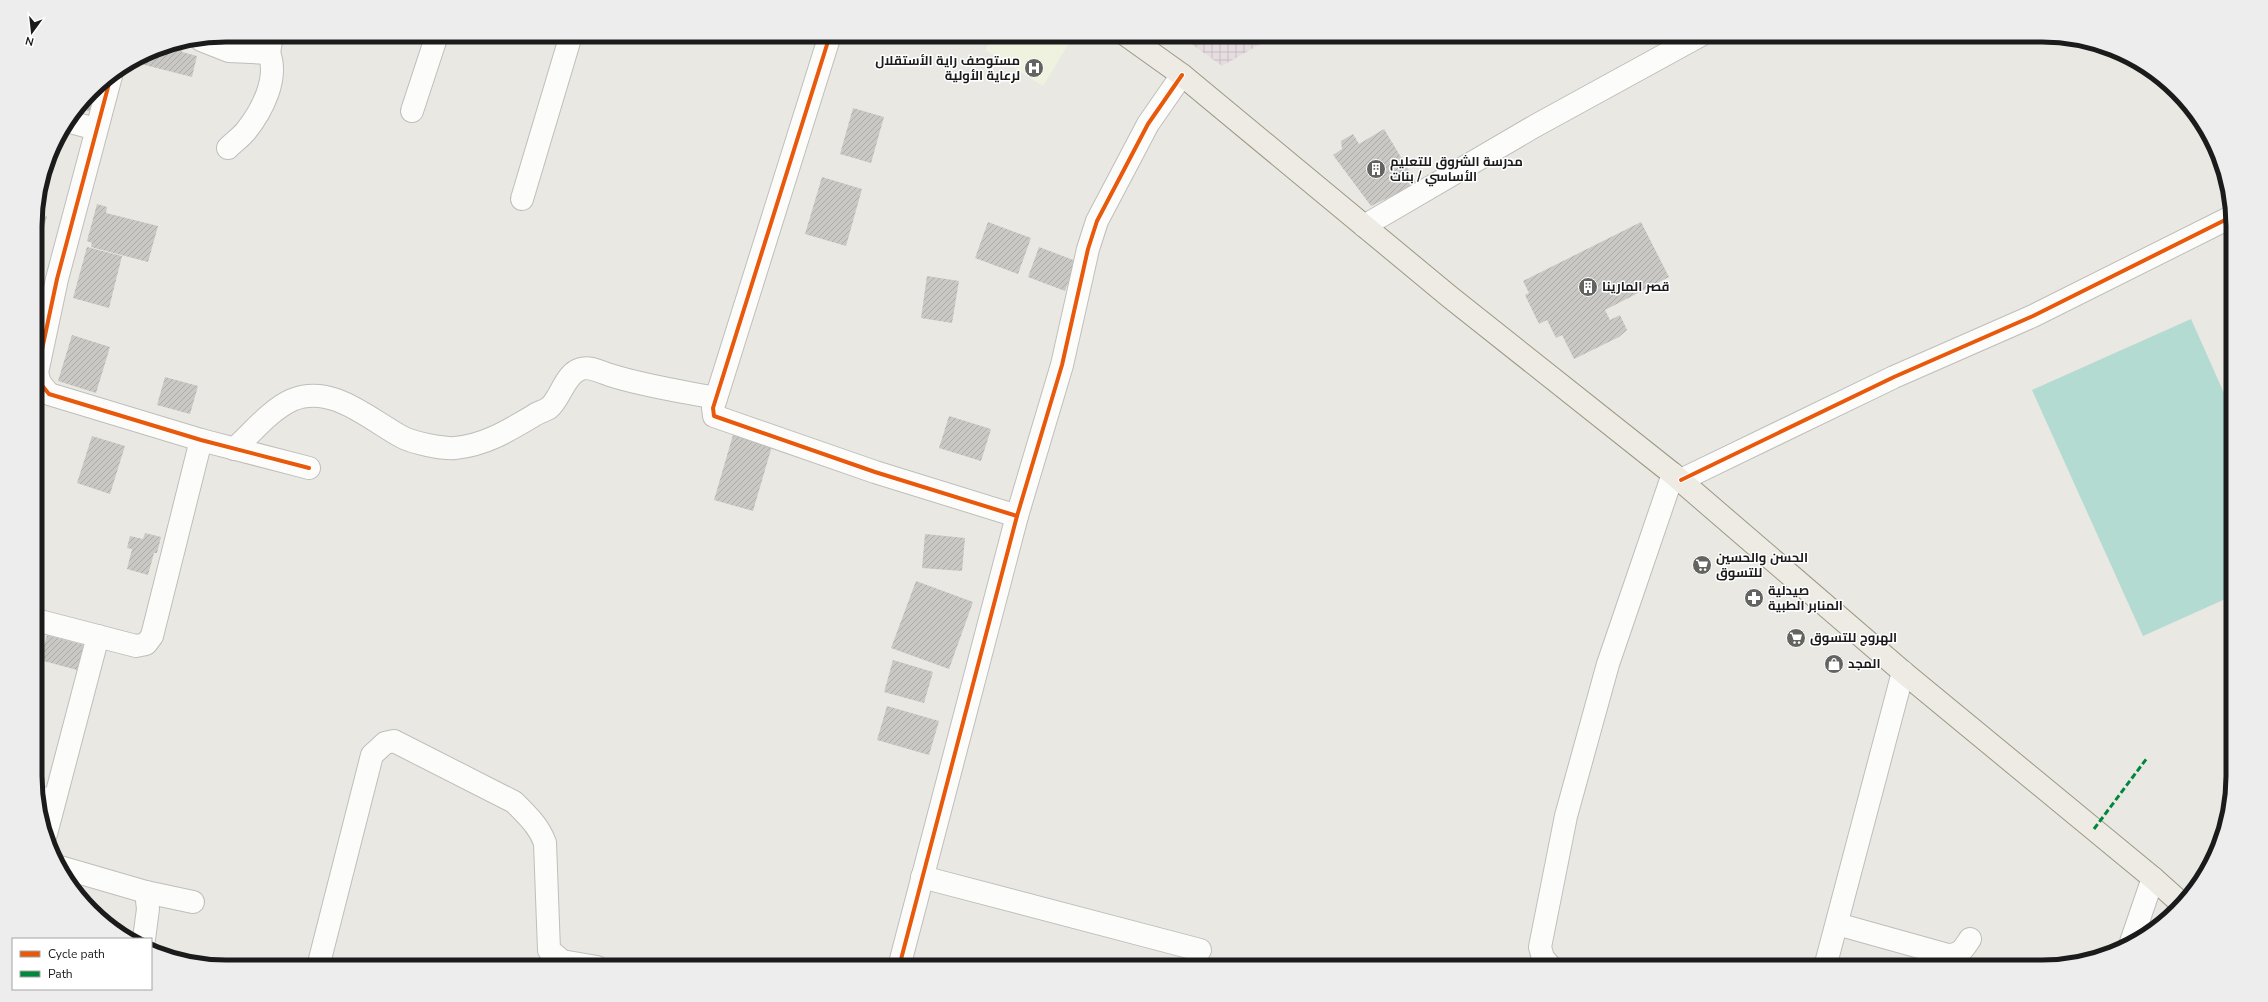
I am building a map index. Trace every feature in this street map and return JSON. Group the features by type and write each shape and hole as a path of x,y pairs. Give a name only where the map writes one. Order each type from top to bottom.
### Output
{"main road":[{"path":"1136,42 1182,75 1450,297 1677,477 1770,560 2177,900"}],"street":[{"path":"412,112 435,42"},
{"path":"522,199 569,42"},
{"path":"828,42 716,398 713,408 714,416 720,420 875,472 1017,516"},
{"path":"1364,226 1536,126 1688,42"},
{"path":"208,43 229,51 270,44 272,61 271,83 246,131 228,148"},
{"path":"901,960 1017,516 1062,365 1088,249 1097,221 1148,124 1182,75"},
{"path":"42,350 56,287 108,85"},
{"path":"74,123 96,129"},
{"path":"1545,960 1540,947 1566,816 1608,664 1677,477 1894,377 2033,316 2226,220"},
{"path":"234,449 268,418 292,401 311,396 335,400 356,408 404,438 433,446 454,448 481,443 502,435 548,408 575,372 582,368 631,381 716,398"},
{"path":"42,385 49,394 201,440 309,468"},
{"path":"42,622 136,646 146,644 152,636 201,440"},
{"path":"46,812 46,798 98,636"},
{"path":"1827,960 1903,672"},
{"path":"320,960 372,755 384,743 394,741 514,802 541,831 545,843 549,950 561,960"},
{"path":"68,869 146,892 193,902"},
{"path":"922,876 1200,950"},
{"path":"2133,935 2153,878"},
{"path":"144,938 148,909 146,892"},
{"path":"1836,924 1948,955 1955,955 1962,951 1970,939"}],"shaded area":[{"name":"مستوصف راية الأستقلال لرعاية الأولية","path":"990,42 1070,42 1043,86 985,50"},
{"path":"1189,42 1264,42 1222,66"},
{"path":"2191,319 2226,398 2226,599 2143,636 2032,390"}],"building":[{"path":"183,47 182,52 197,56 192,77 140,64 155,56"},
{"path":"98,94 95,112 84,110"},
{"path":"853,108 884,117 871,163 840,154"},
{"name":"مدرسة الشروق للتعليم الأساسي / بنات","path":"1384,129 1417,184 1371,206 1333,155 1342,149 1341,141 1353,134 1359,144"},
{"path":"822,177 862,189 846,246 805,234"},
{"path":"97,204 107,207 106,213 158,226 148,262 91,247 92,243 87,241"},
{"path":"42,215 47,216 42,237"},
{"path":"988,222 1031,238 1018,274 975,258"},
{"name":"قصر المارينا","path":"1641,222 1669,277 1605,310 1610,320 1620,315 1627,330 1619,337 1574,359 1562,335 1556,338 1547,320 1539,324 1525,295 1529,293 1523,281"},
{"path":"87,247 122,256 109,308 73,298"},
{"path":"1039,247 1076,261 1065,291 1028,277"},
{"path":"927,276 959,281 952,323 921,318"},
{"path":"72,335 110,347 96,393 58,381"},
{"path":"165,377 198,386 190,414 157,405"},
{"path":"949,416 991,429 981,461 939,448"},
{"path":"733,435 772,446 753,511 714,500"},
{"path":"92,436 125,446 110,494 77,483"},
{"path":"145,533 161,537 157,553 154,553 148,575 127,569 132,549 127,548 130,536 143,539"},
{"path":"925,534 965,538 962,571 922,568"},
{"path":"916,581 973,602 949,669 891,648"},
{"path":"47,635 84,645 77,670 42,661 42,653"},
{"path":"893,660 933,672 924,703 884,692"},
{"path":"887,706 939,721 929,755 877,740"}],"marked path":[{"path":"2094,829 2147,758"}],"cycle path":[{"path":"828,42 713,408 714,416 875,472 1017,516"},
{"path":"901,960 1017,516 1062,365 1088,249 1097,221 1148,124 1182,75"},
{"path":"42,350 57,279 109,85"},
{"path":"1681,480 1894,377 2033,316 2226,220"},
{"path":"42,385 49,394 201,440 309,468"}],"place":[{"name":"مستوصف راية الأستقلال لرعاية الأولية","path":"1034,68"},
{"name":"مدرسة الشروق للتعليم الأساسي / بنات","path":"1376,169"},
{"name":"قصر المارينا","path":"1588,287"},
{"name":"الحسن والحسين للتسوق","path":"1702,565"},
{"name":"صيدلية المنابر الطبية","path":"1754,598"},
{"name":"الهروج للتسوق","path":"1796,638"},
{"name":"المجد","path":"1834,664"}]}
